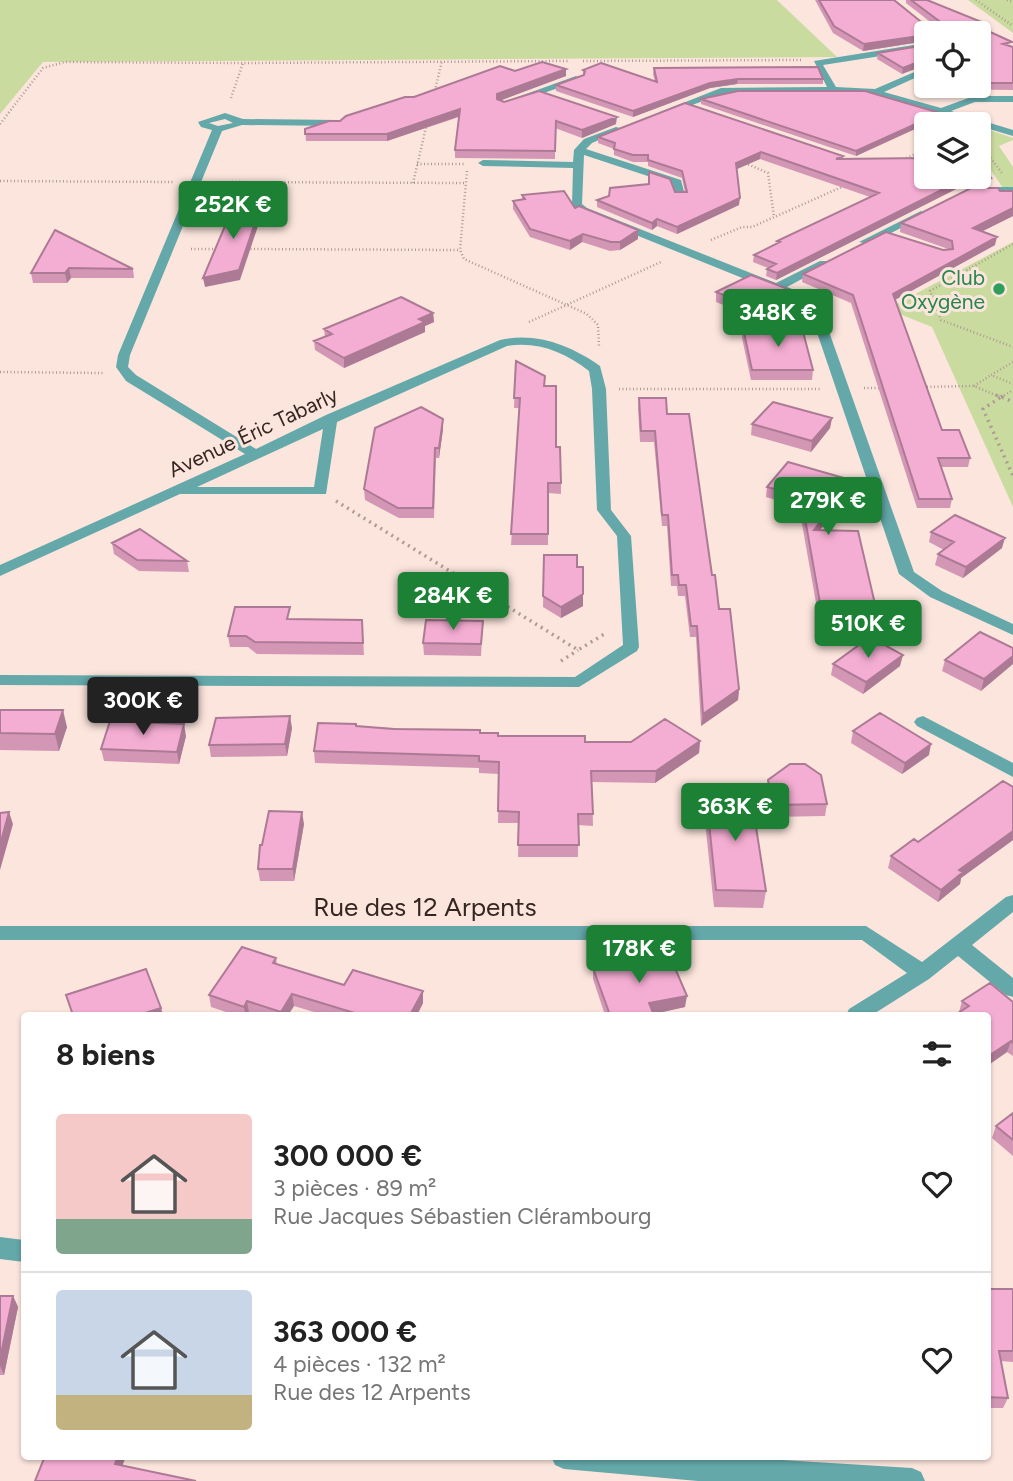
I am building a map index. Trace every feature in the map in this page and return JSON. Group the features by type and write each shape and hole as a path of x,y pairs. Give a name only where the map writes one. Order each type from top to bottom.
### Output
{"street":[{"path":"833,90 817,64 827,60 914,48"},
{"path":"877,91 914,76"},
{"path":"503,104 578,78"},
{"path":"659,114 721,91 877,91 1013,132"},
{"path":"541,92 552,96"},
{"path":"943,111 974,99 1013,99"},
{"path":"683,104 708,113"},
{"path":"238,122 234,117 225,116 203,122 204,125 218,129 229,128 238,122 339,123"},
{"path":"631,125 588,141 579,150 578,205 808,300 816,309 907,574 936,594 1013,630"},
{"path":"218,129 124,355 122,367 125,373 256,455"},
{"path":"579,150 677,182 680,195"},
{"path":"483,163 580,165"},
{"path":"967,190 1013,190"},
{"path":"849,251 931,208"},
{"path":"884,233 896,237"},
{"path":"778,287 837,257"},
{"name":"Avenue Éric Tabarly","path":"0,571 256,455 331,418 504,343 527,339 538,341 595,369"},
{"path":"0,680 579,682 631,648 624,536 604,510 599,389 595,369"},
{"path":"177,491 321,491 331,418"},
{"path":"923,722 1013,771"},
{"path":"861,1012 922,973 1013,902"},
{"name":"Rue des 12 Arpents","path":"0,933 866,933 922,973"},
{"path":"958,946 1013,989"},
{"path":"0,1248 21,1251"},
{"path":"610,1460 769,1474 912,1481"}],"path":[{"path":"976,0 1013,26"},
{"path":"1007,0 1013,2"},
{"path":"581,61 827,60"},
{"path":"433,100 442,61"},
{"path":"0,124 43,68 65,62 567,61"},
{"path":"225,116 243,62"},
{"path":"413,183 429,113"},
{"path":"991,160 1005,177"},
{"path":"739,161 768,173 774,217"},
{"path":"417,164 467,164 460,250 464,259 587,314 598,325 600,358 595,369"},
{"path":"0,181 466,183"},
{"path":"1013,244 930,291 941,320 1013,347"},
{"path":"169,249 224,249"},
{"path":"238,249 460,250"},
{"path":"974,386 1013,362"},
{"path":"0,372 125,373"},
{"path":"991,375 1013,384"},
{"path":"1013,390 1001,397 1013,402"},
{"path":"321,491 579,650 606,633 631,648"}],"green space":[{"path":"0,0 777,0 837,57 43,62 0,114"},
{"path":"968,0 1013,0 1013,33"},
{"path":"991,130 1013,138 999,146 1013,167 1013,203 991,170"},
{"path":"1013,242 1013,507 932,327 887,309"}],"building":[{"path":"819,0 894,0 920,21 914,21 914,37 864,44 834,26"},
{"path":"911,0 927,0 979,21 939,21"},
{"path":"991,32 1012,42 1003,44 1013,47 1013,83 991,83"},
{"path":"914,47 914,64 903,68 878,53"},
{"path":"542,62 566,69 497,94 497,99 504,102 539,91 617,117 582,130 556,121 555,151 455,150 460,109 387,134 305,134 305,129 329,121 340,121 346,116 405,97 414,97 500,66 515,71"},
{"path":"601,63 657,82 654,68 818,67 823,79 738,79 710,83 633,111 556,85 584,75 583,70"},
{"path":"738,91 865,91 937,112 914,112 914,125 856,151 701,99"},
{"path":"685,103 843,156 836,159 914,158 914,189 943,189 777,273 767,269 776,264 754,255 780,242 777,241 879,193 761,152 736,163 740,198 677,227 657,219 652,223 597,200 609,196 610,188 649,184 649,172 670,179 675,192 687,192 682,171 648,160 648,155 633,155 614,149 615,143 598,137"},
{"path":"998,188 1000,191 1013,191 1013,208 973,228 997,237 893,294 942,430 959,430 970,458 938,458 952,499 919,499 853,295 803,274 886,232 943,250 953,249 952,241 901,223 969,189"},
{"path":"564,191 575,208 579,206 638,230 620,242 583,234 570,241 530,229 513,201 525,199 522,195"},
{"path":"261,205 239,270 203,278 233,207"},
{"path":"55,230 133,269 69,268 65,273 31,273"},
{"path":"751,275 793,291 801,326 716,292"},
{"path":"401,297 433,313 419,319 425,322 344,358 314,341 332,334 324,329"},
{"path":"743,328 802,328 813,370 752,370"},
{"path":"516,361 545,376 544,386 556,386 556,447 560,447 561,483 548,483 548,534 511,534 520,398 514,398"},
{"path":"639,398 666,398 667,414 689,414 719,609 730,609 739,689 703,714 697,626 691,626 686,585 679,585 678,575 672,575 668,515 662,515 655,431 641,431"},
{"path":"773,402 832,418 812,441 752,424"},
{"path":"421,407 443,419 439,448 435,448 433,508 398,508 364,489 375,428"},
{"path":"788,462 851,480 814,530 858,531 875,604 820,603 801,496 767,487"},
{"path":"955,515 1005,538 966,567 938,554 954,542 931,532"},
{"path":"140,529 187,561 137,560 112,543"},
{"path":"544,555 577,555 577,567 583,567 583,594 561,607 543,596"},
{"path":"235,607 290,607 287,619 362,620 363,643 255,642 246,636 228,636"},
{"path":"426,620 483,621 481,644 423,643"},
{"path":"980,632 1013,648 1013,656 984,679 945,660"},
{"path":"870,637 903,655 866,682 833,664"},
{"path":"0,710 63,710 55,734 0,733"},
{"path":"880,713 931,744 905,763 853,731"},
{"path":"290,716 285,744 209,745 216,718"},
{"path":"665,719 700,741 656,771 591,771 593,814 578,814 579,845 518,845 519,812 498,811 499,762 479,761 479,756 314,751 318,723 394,729 480,730 480,733 498,733 498,736 585,736 585,742 631,742"},
{"path":"110,721 184,724 177,752 101,749"},
{"path":"790,764 805,764 821,775 827,804 773,805 768,780"},
{"path":"1003,781 1013,787 1013,831 959,870 963,872 941,890 891,856 914,839 918,842"},
{"path":"706,794 751,795 766,891 716,890"},
{"path":"269,811 302,812 293,869 258,869 260,845"},
{"path":"9,812 0,845 0,813"},
{"path":"242,947 276,958 273,963 344,985 353,970 423,991 412,1012 351,1012 292,994 281,1012 247,1001 244,1007 209,995"},
{"path":"669,954 687,996 649,1003 653,1012 609,1012 593,968"},
{"path":"146,969 161,1008 148,1012 72,1012 66,995"},
{"path":"990,983 1013,1002 1013,1043 1011,1041 991,1054 991,1012 960,1012 969,1006 962,1001"},
{"path":"1013,1113 1013,1140 996,1126"},
{"path":"991,1289 1013,1289 1013,1351 999,1351 1008,1398 991,1397"},
{"path":"0,1296 13,1296 0,1359"},
{"path":"43,1460 116,1460 115,1464 196,1481 35,1481"}],"place":[{"name":"Club Oxygène","path":"999,289"}]}
